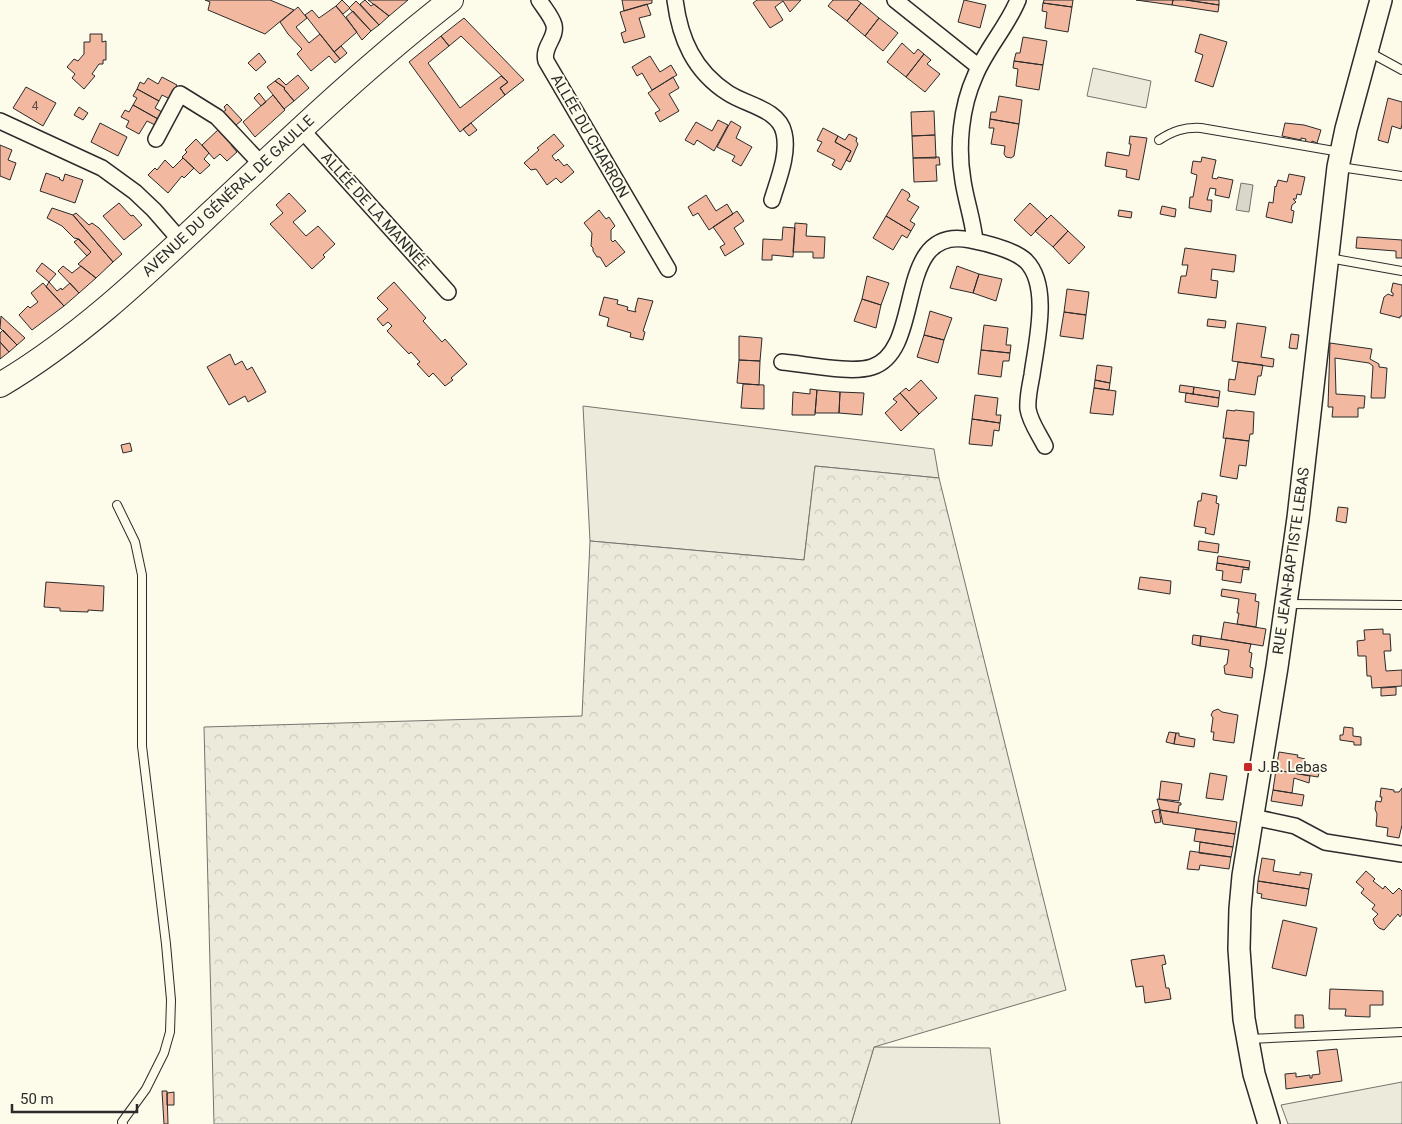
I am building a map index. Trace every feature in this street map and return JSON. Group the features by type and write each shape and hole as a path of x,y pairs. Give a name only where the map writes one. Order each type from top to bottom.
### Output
{"main road":[{"name":"AVENUE DU GÉNÉRAL DE GAULLE","path":"0,385 62,344 181,241 373,64 451,0"},
{"name":"RUE JEAN-BAPTISTE LEBAS","path":"1269,1124 1258,1088 1247,1039 1242,996 1239,930 1243,876 1286,604 1339,160 1381,0"}],"street":[{"name":"ALLÉE DU CHARRON","path":"539,0 554,26 553,36 545,50 546,61 668,269"},
{"path":"675,0 682,38 692,57 701,68 727,92 772,115 781,124 785,134 784,154 772,200"},
{"path":"895,0 979,67"},
{"path":"975,241 962,178 960,152 966,106 972,82 979,67 1018,0"},
{"path":"156,139 180,94 217,117 262,166"},
{"path":"0,121 102,168 135,192 154,210 181,241"},
{"name":"ALLÉE DE LA MANNÉE","path":"301,130 448,292"},
{"path":"782,362 856,369 874,367 888,358 896,345 917,273 926,255 946,240 964,238 975,241 1018,256 1031,267 1037,281 1040,310 1028,402 1030,418 1045,446"},
{"path":"1252,817 1295,826 1325,842 1402,854"}],"lane":[{"path":"1367,52 1402,70"},
{"path":"1159,140 1182,128 1201,128 1402,176"},
{"path":"1327,257 1402,271"},
{"path":"118,506 135,542 142,575 142,746 171,1000 170,1032 164,1053 146,1089 122,1122 123,1124"},
{"path":"1286,604 1402,605"},
{"path":"1247,1039 1402,1032"}],"green space":[{"path":"1093,68 1151,81 1146,108 1087,96"},
{"path":"583,406 934,449 939,478 815,466 804,560 590,541"},
{"path":"815,466 939,478 1066,990 874,1047 851,1124 214,1124 204,727 582,716 590,541 804,560"},
{"path":"874,1047 990,1048 1000,1124 851,1124"},
{"path":"1402,1082 1402,1124 1288,1124 1281,1105"}],"shaded area":[{"path":"1241,183 1253,185 1249,212 1236,210"}],"building":[{"path":"205,0 270,0 294,10 265,34 208,10 210,2"},
{"path":"342,0 350,8 343,14 336,6"},
{"path":"365,0 371,6 374,4 389,16 379,25 360,4"},
{"path":"368,0 408,0 389,16"},
{"path":"622,0 652,0 652,3 624,11"},
{"path":"757,0 801,0 790,12 783,1 775,7 783,20 770,28 753,3"},
{"path":"833,0 857,0 861,3 847,21 828,6"},
{"path":"964,0 986,5 980,28 958,22"},
{"path":"1044,0 1073,0 1072,7 1043,3"},
{"path":"1136,0 1173,0 1172,5"},
{"path":"1173,0 1219,5 1218,12 1172,5"},
{"path":"1186,0 1219,0 1219,5"},
{"path":"356,1 379,25 371,31 349,8"},
{"path":"861,3 879,18 865,36 847,21"},
{"path":"1043,3 1072,7 1068,32 1045,28 1047,12 1042,11"},
{"path":"647,4 651,15 639,18 645,37 624,43 621,33 626,31 620,12"},
{"path":"336,6 357,32 334,52 305,15 312,10 319,18"},
{"path":"298,7 307,18 296,27 309,43 320,34 340,59 335,63 329,56 311,71 297,54 302,49 280,22"},
{"path":"353,11 371,31 362,40 346,17"},
{"path":"464,18 524,80 505,95 500,88 508,82 461,36 449,46 441,36"},
{"path":"879,18 898,33 883,51 865,36"},
{"path":"90,34 102,34 102,42 106,41 106,60 103,60 103,64 99,64 92,74 95,76 84,89 72,78 75,74 67,67 74,59 78,61 84,54 84,42 90,42"},
{"path":"1200,34 1227,42 1213,87 1195,81 1203,55 1195,52"},
{"path":"441,36 449,46 428,63 460,108 501,76 508,82 500,88 505,95 460,132 409,62"},
{"path":"1023,37 1047,41 1043,65 1014,61 1016,53 1020,53"},
{"path":"902,43 914,54 918,49 924,54 906,77 887,62"},
{"path":"341,46 347,53 340,59 334,52"},
{"path":"259,53 266,62 256,71 248,63"},
{"path":"924,54 931,60 927,64 940,74 925,92 906,77"},
{"path":"650,56 660,72 671,65 677,75 652,90 642,73 637,76 632,67"},
{"path":"1014,61 1043,65 1039,90 1016,86 1018,69 1013,68"},
{"path":"298,75 309,88 294,101 285,88 275,81 279,78 286,85"},
{"path":"162,77 177,85 170,99 162,95 159,101 137,89 140,82 144,84 148,78 158,84"},
{"path":"673,77 679,88 669,94 679,111 660,122 655,113 660,110 648,93"},
{"path":"275,81 285,88 294,101 284,109 267,87"},
{"path":"26,87 56,103 43,126 13,108"},
{"path":"137,89 159,101 155,108 162,112 158,119 133,105 137,98 133,96"},
{"path":"259,93 266,102 261,106 254,98"},
{"path":"273,95 285,110 255,137 243,122"},
{"path":"999,96 1022,100 1019,124 990,119 991,112 996,112"},
{"path":"1388,98 1402,102 1402,124 1401,129 1392,126 1388,143 1378,140"},
{"path":"227,104 242,120 235,126 223,112 226,110 224,107"},
{"path":"133,105 158,119 155,125 147,121 139,134 126,127 129,121 121,117 125,110 129,112"},
{"path":"79,107 88,113 83,120 74,115"},
{"path":"934,111 935,135 912,136 911,112"},
{"path":"990,119 1019,124 1014,156 1011,158 1006,157 1004,154 1005,146 991,144 994,128 989,128"},
{"path":"718,120 728,125 714,151 697,140 694,145 685,140 696,122 712,131"},
{"path":"731,121 741,127 736,138 752,147 741,166 732,161 735,156 717,147"},
{"path":"100,123 127,137 118,156 91,142"},
{"path":"471,123 477,130 469,136 463,129"},
{"path":"1285,123 1304,125 1321,130 1317,143 1312,141 1311,145 1305,143 1306,139 1301,138 1301,140 1282,136"},
{"path":"220,128 233,143 231,145 237,152 227,161 220,154 214,159 202,145"},
{"path":"823,128 838,136 835,142 851,151 841,170 832,165 835,160 817,151 822,142 817,140"},
{"path":"554,134 564,146 552,156 556,161 558,159 564,166 567,164 574,172 561,183 556,178 547,185 536,169 531,170 524,163 539,150 537,148"},
{"path":"849,134 857,138 858,144 850,162 846,160 851,151 835,142 838,136 845,140"},
{"path":"935,135 936,158 913,158 912,136"},
{"path":"1130,136 1147,138 1139,180 1126,177 1127,170 1105,166 1107,152 1129,156"},
{"path":"196,139 209,153 204,159 210,165 200,174 182,157 187,152 185,150"},
{"path":"0,145 12,150 8,160 16,163 10,180 0,176"},
{"path":"939,157 940,165 936,165 937,181 914,182 913,158"},
{"path":"1202,157 1216,160 1212,178 1217,179 1218,177 1233,180 1229,198 1215,195 1216,189 1210,188 1207,200 1212,200 1211,212 1189,208 1190,197 1193,197 1197,175 1191,173 1193,161 1201,162"},
{"path":"183,158 194,168 184,178 182,176 168,193 148,175 155,168 157,170 165,160 173,168"},
{"path":"46,173 63,181 65,174 83,180 75,203 40,191"},
{"path":"1289,174 1305,177 1301,195 1297,194 1296,199 1293,199 1296,202 1292,205 1291,210 1294,211 1292,223 1266,217 1269,202 1273,203 1275,186 1278,180 1287,182"},
{"path":"902,189 909,193 910,196 907,200 919,207 910,221 915,224 911,231 886,216"},
{"path":"289,193 306,211 293,222 306,236 318,226 335,244 312,269 270,224 283,213 276,205"},
{"path":"706,195 716,211 727,204 733,214 709,230 698,213 693,216 688,207"},
{"path":"119,203 142,225 124,240 103,216"},
{"path":"1030,203 1047,219 1031,236 1014,220"},
{"path":"1162,206 1176,209 1175,217 1160,214"},
{"path":"52,208 73,215 113,262 96,278 78,264 91,252 79,239 74,238 62,226 47,218"},
{"path":"599,210 606,219 609,217 615,226 611,230 611,240 613,242 615,240 625,252 606,267 600,257 597,257 593,251 591,246 592,233 584,223"},
{"path":"1119,210 1132,212 1131,218 1118,216"},
{"path":"737,211 744,221 734,228 744,244 725,256 720,247 725,244 713,227"},
{"path":"76,213 89,225 92,223 99,228 122,254 113,262 73,215"},
{"path":"1051,215 1068,231 1053,247 1035,231"},
{"path":"886,216 911,231 907,238 902,235 893,250 873,238"},
{"path":"795,223 807,224 806,236 825,237 824,258 813,258 813,252 793,252"},
{"path":"783,227 795,228 793,257 772,255 772,260 762,260 763,239 782,240"},
{"path":"1068,231 1085,247 1069,264 1053,247"},
{"path":"1357,237 1402,240 1402,258 1396,258 1396,251 1356,248"},
{"path":"78,239 91,252 87,256 74,242"},
{"path":"1185,248 1236,255 1234,272 1212,269 1211,280 1218,281 1216,298 1178,293 1181,276 1186,276 1188,265 1182,265"},
{"path":"42,263 56,274 49,282 36,271"},
{"path":"63,266 72,273 81,266 96,278 79,293 58,271"},
{"path":"957,266 979,274 973,293 950,288"},
{"path":"979,274 1002,279 996,301 973,293"},
{"path":"867,276 889,283 881,305 862,299"},
{"path":"49,282 57,291 61,288 62,290 70,283 79,293 64,306 46,287"},
{"path":"394,282 426,318 423,321 442,342 445,339 467,364 445,386 433,373 429,377 417,364 420,362 411,352 409,354 387,331 392,326 388,322 383,326 377,319 388,309 377,298"},
{"path":"43,283 64,306 32,330 19,315 28,306 30,308 38,302 31,293"},
{"path":"1393,283 1402,285 1402,316 1400,318 1380,313 1384,297 1388,294 1393,296 1391,292"},
{"path":"1067,289 1089,292 1086,315 1064,312"},
{"path":"604,297 618,300 617,304 628,307 627,310 636,312 638,298 653,301 643,331 645,332 643,340 630,337 631,333 607,326 609,318 599,315"},
{"path":"862,299 881,305 876,328 854,321"},
{"path":"930,311 952,318 944,340 924,335"},
{"path":"1064,312 1086,315 1083,339 1060,336"},
{"path":"1,316 25,338 17,345 0,328"},
{"path":"1208,319 1226,321 1225,328 1207,326"},
{"path":"1237,323 1266,327 1261,357 1274,359 1273,367 1232,361"},
{"path":"984,325 1008,328 1006,345 1011,345 1010,353 981,350"},
{"path":"3,330 17,345 9,352 0,342 0,333"},
{"path":"1291,334 1299,335 1297,349 1289,348"},
{"path":"924,335 944,340 938,363 917,357"},
{"path":"739,336 762,338 760,361 739,360"},
{"path":"0,342 9,352 0,359"},
{"path":"1330,343 1372,349 1370,359 1379,364 1379,367 1387,368 1385,398 1371,398 1373,366 1369,363 1335,358 1336,394 1365,396 1364,408 1358,408 1358,417 1332,417 1333,407 1328,407"},
{"path":"981,350 1010,353 1009,361 1003,361 1001,377 978,374"},
{"path":"230,354 235,365 242,361 247,370 252,367 266,392 248,402 245,396 229,405 207,367"},
{"path":"739,360 760,361 759,385 737,383"},
{"path":"1238,362 1263,365 1261,376 1258,376 1255,395 1228,391 1229,379 1235,380"},
{"path":"1097,365 1112,367 1110,383 1095,380"},
{"path":"921,380 937,398 919,414 900,393 906,388 909,391"},
{"path":"1095,380 1110,383 1109,390 1094,388"},
{"path":"743,384 764,385 764,409 741,408"},
{"path":"1180,385 1194,387 1193,394 1179,392"},
{"path":"1194,387 1220,391 1219,398 1193,394"},
{"path":"1094,388 1116,391 1113,415 1090,413"},
{"path":"810,389 817,390 815,415 792,415 793,392 810,394"},
{"path":"817,390 840,392 839,413 815,413"},
{"path":"840,392 864,393 862,415 839,413"},
{"path":"900,393 919,414 901,431 885,413 897,402 893,399"},
{"path":"1186,393 1219,398 1218,407 1185,402"},
{"path":"975,395 998,398 996,415 1001,415 1000,423 972,419"},
{"path":"1227,410 1254,412 1253,434 1250,434 1249,441 1223,438"},
{"path":"972,419 1000,423 999,431 994,430 992,446 969,444"},
{"path":"1226,438 1249,441 1246,466 1239,465 1237,479 1220,476"},
{"path":"130,443 132,451 123,453 121,445"},
{"path":"1202,493 1217,496 1216,503 1219,504 1214,535 1205,533 1206,528 1194,526 1198,501 1201,501"},
{"path":"1338,507 1348,508 1346,523 1336,521"},
{"path":"1199,541 1219,544 1218,553 1198,550"},
{"path":"1218,556 1250,561 1249,568 1217,563"},
{"path":"1217,563 1249,568 1249,570 1243,569 1241,583 1222,580 1223,571 1216,570"},
{"path":"1140,577 1171,581 1170,594 1138,589"},
{"path":"46,582 104,586 103,611 60,611 60,608 44,607"},
{"path":"1222,589 1256,594 1255,601 1259,602 1256,627 1237,624 1239,599 1221,596"},
{"path":"1224,622 1266,629 1263,646 1221,639"},
{"path":"1383,629 1383,634 1390,634 1391,651 1384,651 1386,671 1402,670 1402,686 1372,688 1371,676 1367,676 1366,656 1358,656 1357,641 1365,640 1364,630"},
{"path":"1193,635 1201,636 1200,646 1192,644"},
{"path":"1201,636 1251,644 1249,652 1252,653 1250,667 1253,668 1252,678 1225,674 1224,666 1227,664 1229,650 1200,646"},
{"path":"1396,687 1396,695 1381,696 1381,688"},
{"path":"1218,709 1222,712 1238,715 1234,743 1213,740 1214,732 1211,732 1213,718 1211,715 1213,711"},
{"path":"1344,727 1353,728 1353,736 1361,737 1361,745 1354,745 1354,742 1340,740"},
{"path":"1169,732 1176,733 1174,744 1166,742"},
{"path":"1176,733 1179,733 1179,736 1195,739 1194,747 1174,744"},
{"path":"1279,752 1298,755 1297,757 1305,759 1304,771 1319,773 1318,777 1276,770"},
{"path":"1276,770 1310,776 1309,783 1294,778 1292,793 1273,790"},
{"path":"1210,773 1227,776 1223,800 1206,798"},
{"path":"1161,781 1182,784 1179,801 1159,799"},
{"path":"1381,788 1399,792 1402,788 1402,825 1399,838 1387,836 1388,828 1376,826 1376,801 1381,802"},
{"path":"1273,790 1304,795 1302,806 1271,801"},
{"path":"1157,799 1181,803 1178,813 1160,810"},
{"path":"1159,809 1161,822 1155,823 1152,811"},
{"path":"1160,810 1237,822 1235,834 1163,824"},
{"path":"1196,829 1235,834 1233,847 1194,841"},
{"path":"1200,842 1233,847 1231,857 1199,853"},
{"path":"1190,851 1231,857 1229,869 1200,865 1199,870 1187,869"},
{"path":"1262,858 1275,860 1273,871 1300,875 1300,872 1312,874 1309,889 1258,881"},
{"path":"1366,871 1375,879 1373,881 1383,889 1385,886 1393,894 1399,888 1402,891 1402,914 1400,917 1398,914 1384,930 1375,924 1373,919 1378,914 1372,909 1375,905 1361,893 1364,889 1356,882"},
{"path":"1258,881 1309,889 1306,906 1261,898 1262,894 1257,893"},
{"path":"1283,920 1317,928 1306,976 1272,968"},
{"path":"1164,955 1166,964 1162,965 1166,988 1169,988 1171,999 1145,1003 1143,986 1136,987 1131,960"},
{"path":"1330,989 1383,991 1383,1005 1370,1005 1370,1017 1345,1016 1346,1009 1329,1009"},
{"path":"1295,1015 1303,1015 1304,1028 1295,1028"},
{"path":"1337,1049 1342,1081 1286,1089 1285,1074 1296,1073 1296,1077 1310,1075 1310,1078 1312,1078 1312,1075 1320,1074 1317,1051"},
{"path":"162,1091 167,1091 168,1124 164,1124"},
{"path":"174,1092 174,1105 167,1105 167,1093"}],"place":[{"name":"J.B. Lebas","path":"1248,767"}]}
